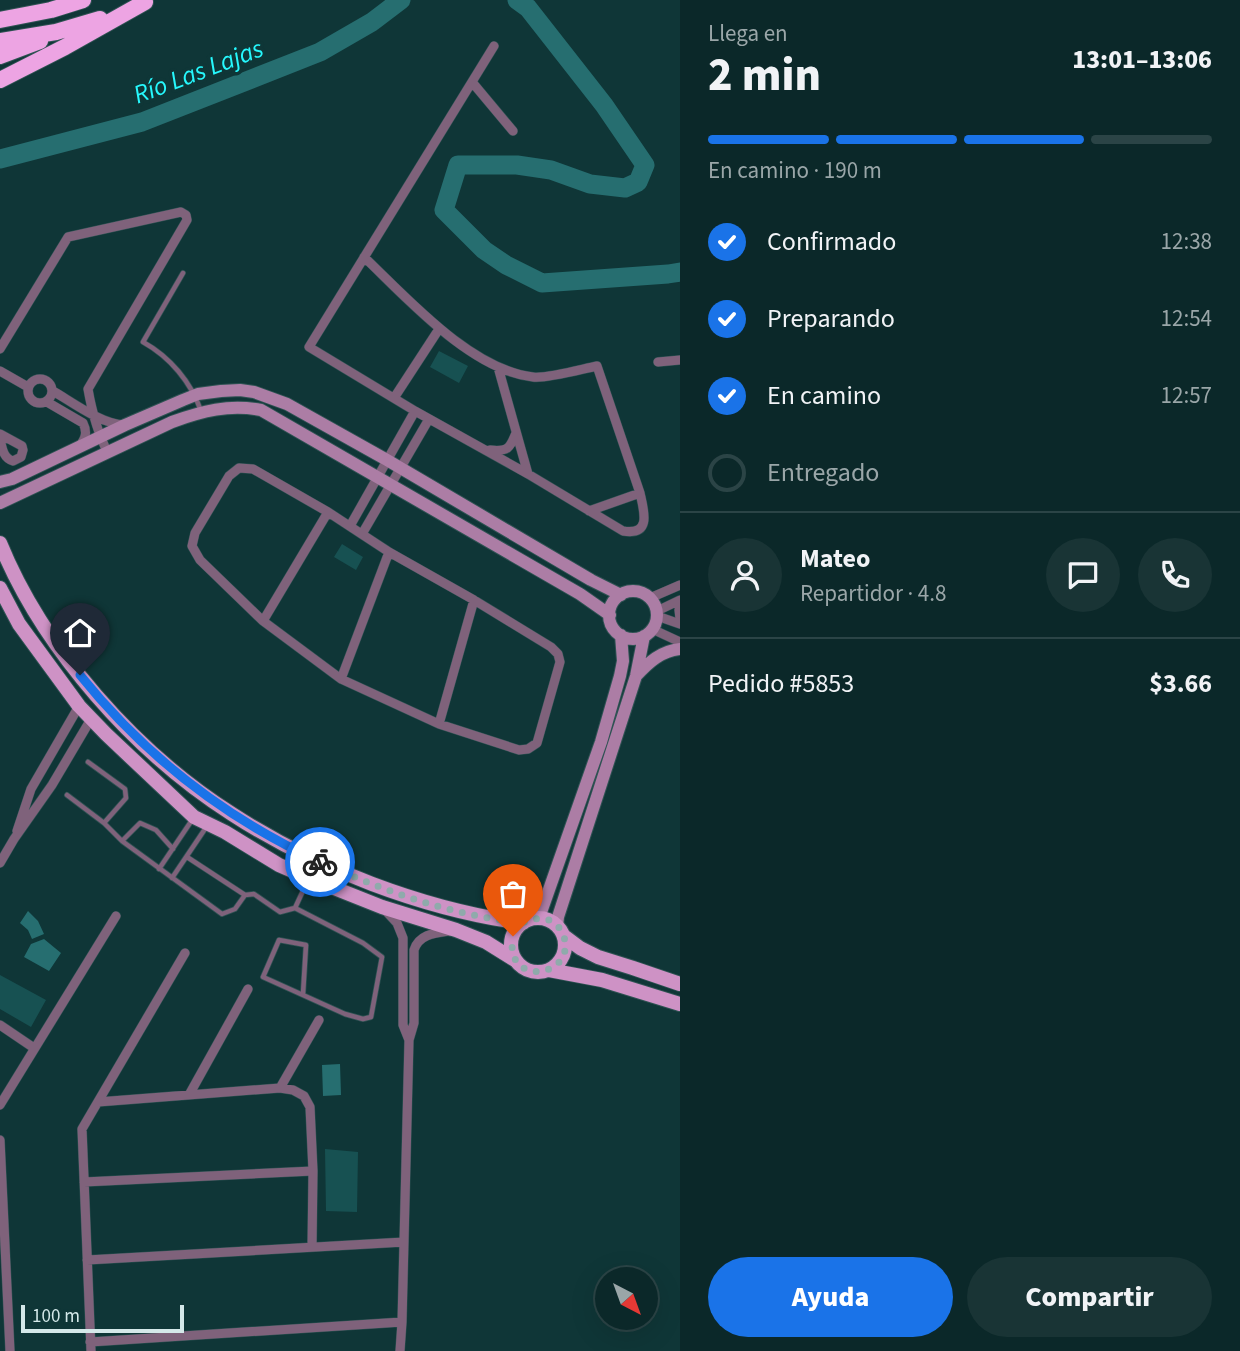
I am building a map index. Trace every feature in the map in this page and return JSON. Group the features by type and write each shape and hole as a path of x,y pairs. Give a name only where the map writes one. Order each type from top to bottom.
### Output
{"highway":[{"path":"0,20 51,10 83,0"},
{"path":"0,41 80,26 146,1"},
{"path":"0,80 146,1"},
{"path":"0,56 31,46 57,32"}],"main road":[{"path":"0,543 24,593 41,620 97,696 178,775 231,814 282,844 347,874 453,910 491,919 523,923 539,918 552,922 580,948 598,957 680,984"},
{"path":"0,588 19,624 79,706 194,817 225,832 279,865 382,907 486,942 520,966 534,972 549,970 589,977 627,987 680,1007"},
{"path":"515,960 511,945 513,936 523,923"},
{"path":"549,970 561,960 564,953 561,931"},
{"path":"633,968 680,977"}],"street":[{"path":"364,257 445,335 498,367 536,378 597,366 640,494 645,515 639,530 623,531 309,347 364,257 494,46"},
{"path":"472,82 513,131"},
{"path":"0,349 68,237 181,212 186,215 187,220 88,389 99,438 108,453"},
{"path":"394,398 439,329"},
{"path":"658,362 680,360"},
{"path":"498,367 528,474"},
{"path":"0,371 28,387"},
{"path":"53,391 47,402 39,404 32,401 28,395 28,387 34,381 42,379 50,383 53,391 92,414 125,425"},
{"path":"0,482 196,396 240,390 271,397 287,404 590,580 621,595"},
{"path":"47,402 83,423 86,434 78,449"},
{"path":"0,503 172,422 201,412 227,408 261,410 580,594 610,615"},
{"path":"350,526 415,411"},
{"path":"362,534 429,419"},
{"path":"485,450 508,449 516,433"},
{"path":"239,468 253,469 328,512 389,552 551,647 558,654 560,663 537,743 519,751 439,724 341,679 263,621 200,560 192,546 195,533 229,476 239,468"},
{"path":"589,511 640,494"},
{"path":"263,621 328,512"},
{"path":"341,679 389,552"},
{"path":"650,598 680,585"},
{"path":"680,606 680,622 657,613 650,598 636,591 621,595 615,600 610,615 615,630 628,638 648,633 680,642"},
{"path":"439,724 474,600"},
{"path":"561,931 558,917 648,633 657,613 680,600"},
{"path":"539,918 601,742 623,661 621,635"},
{"path":"636,676 649,662 662,654 680,649"},
{"path":"14,839 31,789 79,706"},
{"path":"0,863 91,719"},
{"path":"382,907 401,930 404,945 403,1025 409,1040"},
{"path":"0,1105 116,916"},
{"path":"400,1351 409,1040 414,1023 415,946 421,938 456,930"},
{"path":"404,945 415,946"},
{"path":"186,953 82,1129 91,1347 402,1322"},
{"path":"189,1096 248,989"},
{"path":"280,1088 319,1020"},
{"path":"0,1025 34,1048"},
{"path":"98,1102 280,1088 293,1090 304,1096 310,1107 312,1247"},
{"path":"0,1140 5,1335 10,1351"},
{"path":"84,1182 313,1171"},
{"path":"87,1259 404,1242"}],"lane":[{"path":"183,273 142,342 154,348 175,366 196,396 201,412"},
{"path":"88,762 124,789 127,798 104,823"},
{"path":"67,795 104,823 122,841 222,914 235,909 245,895"},
{"path":"159,869 194,817"},
{"path":"122,841 140,823 156,830 173,849"},
{"path":"172,878 208,824"},
{"path":"187,857 245,895 254,894 280,912 295,908 363,943 382,957 370,1017 363,1019 345,1014 263,977 279,940 306,945 303,994"},
{"path":"295,908 309,878"}],"shaded area":[{"path":"439,351 468,366 459,383 430,367"},
{"path":"342,544 363,557 356,570 334,557"},
{"path":"28,911 38,921 44,934 32,939 28,930 20,923"},
{"path":"44,939 61,953 49,971 24,957 31,944"},
{"path":"0,975 46,1000 31,1027 0,1009"},
{"path":"340,1064 341,1095 323,1096 322,1065"},
{"path":"325,1149 358,1152 357,1212 326,1211"}],"waterway":[{"name":"Río Las Lajas","path":"0,159 142,122 320,52 372,22 401,0"},
{"name":"Río Las Lajas","path":"517,0 528,8 604,105 645,165 638,182 625,188 590,184 551,170 517,165 458,165 444,210 484,250 506,265 542,283 680,272"}],"way so far":[{"path":"320,862 347,874 453,910 523,923 531,919 545,919 557,926 564,936 564,953 561,960 549,970 527,970 520,966 512,953 513,936"}],"route":[{"path":"80,675 130,731 178,775 231,814 282,844 320,862"}]}
